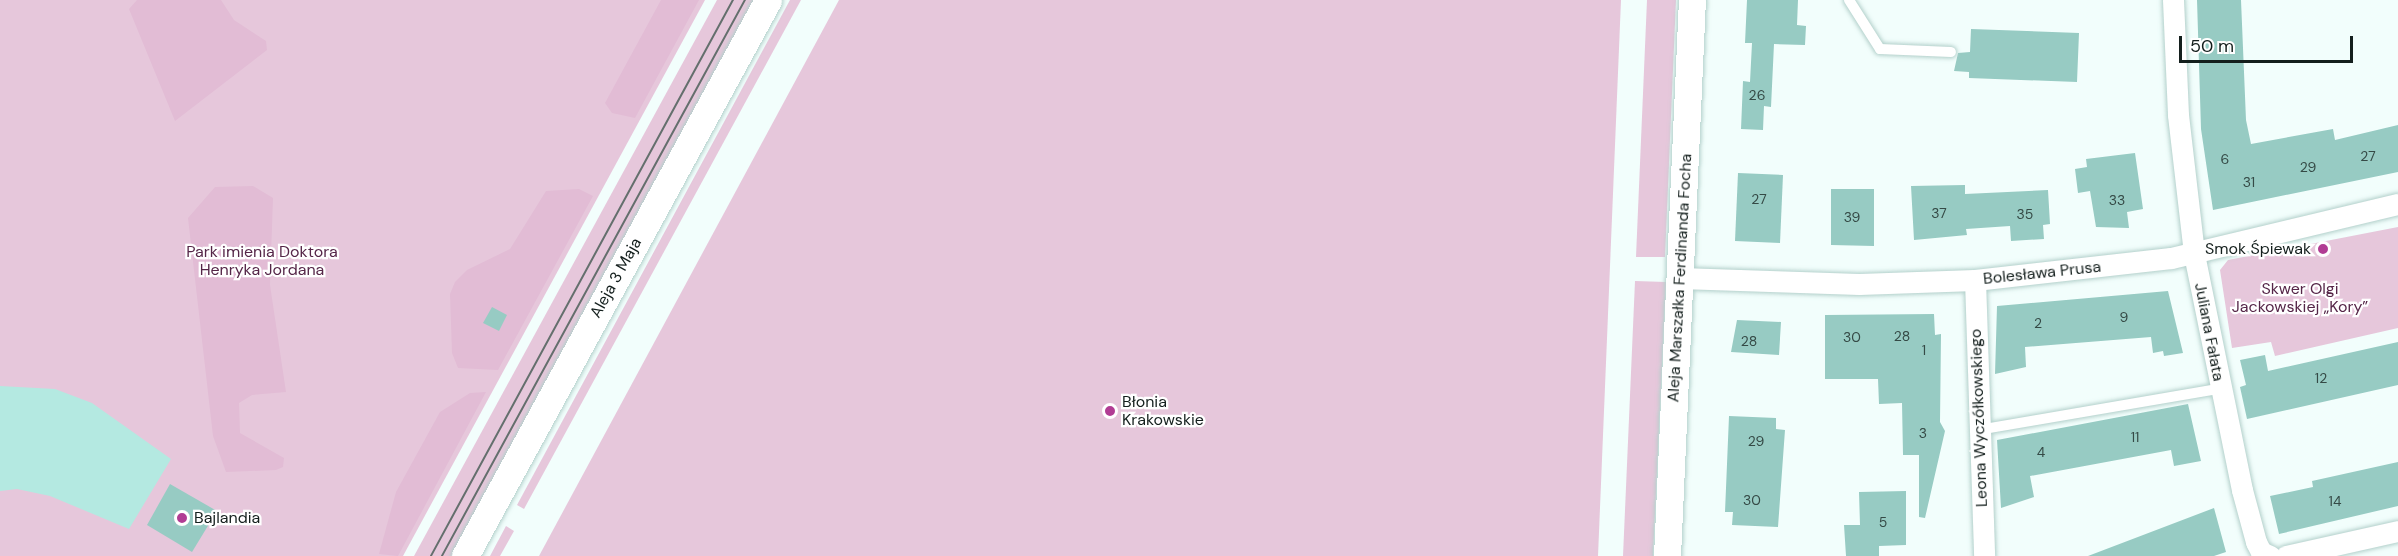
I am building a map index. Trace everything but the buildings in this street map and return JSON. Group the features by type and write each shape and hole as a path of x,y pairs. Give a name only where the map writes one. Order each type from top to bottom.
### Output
{"street":[{"name":"Aleja 3 Maja","path":"465,556 768,0"},
{"name":"Aleja Marszałka Ferdinanda Focha","path":"1668,556 1692,0"},
{"name":"Juliana Fałata","path":"2173,0 2178,116 2194,254 2219,389 2266,554"},
{"name":"Bolesława Prusa","path":"1680,278 1859,284 1975,280 2194,254 2398,204"},
{"name":"Leona Wyczółkowskiego","path":"1975,280 1978,430 1984,556"},
{"path":"2286,556 2398,531"}],"lane":[{"path":"1849,0 1880,49 1951,52"},
{"path":"1978,430 2219,389"}],"green space":[{"name":"Park imienia Doktora Henryka Jordana","path":"0,0 705,0 403,556 0,556"},
{"path":"137,0 221,0 234,20 266,41 267,50 175,121 129,9"},
{"path":"661,0 699,0 635,118 612,113 605,103"},
{"path":"717,0 760,0 457,556 414,556"},
{"path":"790,0 801,0 524,509 517,505"},
{"name":"Błonia Krakowskie","path":"839,0 1621,0 1598,556 539,556"},
{"path":"1647,0 1676,0 1665,257 1636,257"},
{"path":"253,186 273,198 270,285 286,392 252,395 239,403 240,433 284,458 283,467 276,470 226,472 213,436 188,218 215,187"},
{"path":"579,189 593,196 498,370 458,368 452,353 450,294 455,282 467,270 510,249 546,191"},
{"name":"Skwer Olgi Jackowskiej „Kory”","path":"2398,227 2398,328 2275,356 2271,342 2232,348 2220,270 2228,260"},
{"path":"1635,281 1666,282 1653,556 1623,556"},
{"path":"486,392 398,556 379,554 396,492 440,412 470,393"},
{"path":"506,526 514,531 500,556 490,556"}],"shaded area":[{"path":"0,386 55,389 92,403 171,459 129,529 50,496 17,489 0,491"}],"tram line":[{"path":"431,556 733,0"},
{"path":"442,556 745,0"}],"place":[{"name":"Smok Śpiewak","path":"2323,249"},
{"name":"Błonia Krakowskie","path":"1110,411"},
{"name":"Bajlandia","path":"182,518"}]}
